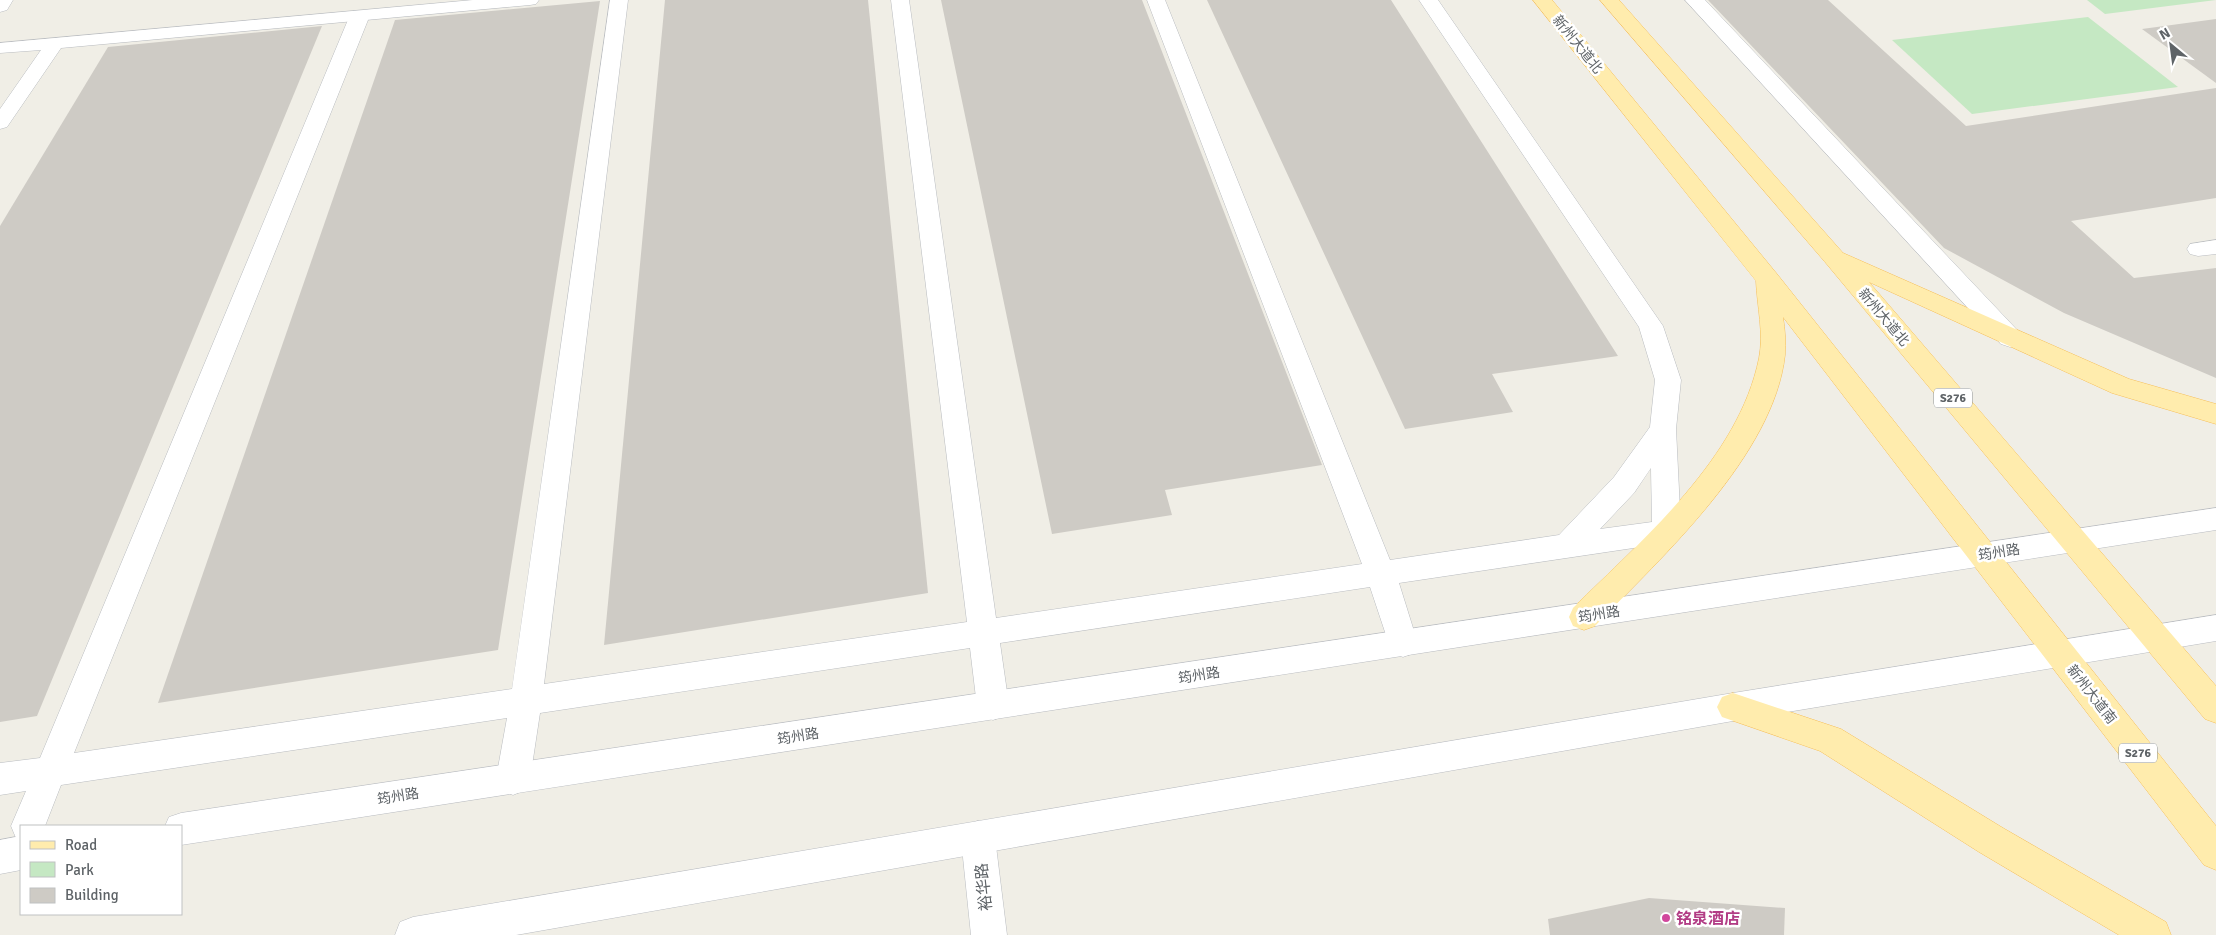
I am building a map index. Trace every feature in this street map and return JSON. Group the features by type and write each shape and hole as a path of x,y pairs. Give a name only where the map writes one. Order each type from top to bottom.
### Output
{"main road":[{"name":"新州大道北","path":"1542,0 1768,280 2060,653"},
{"name":"新州大道北","path":"1609,0 1833,256 2155,637"},
{"path":"1833,256 2010,338 2120,386 2216,414"},
{"path":"1584,617 1667,531 1728,460 1758,407 1772,356 1768,280"},
{"name":"S276","path":"2155,637 2216,709"},
{"name":"新州大道南","path":"2060,653 2216,853"},
{"path":"1732,707 1830,740 1991,840 2153,935"}],"street":[{"path":"0,6 4,0"},
{"path":"513,779 526,701 619,0"},
{"path":"900,0 993,706"},
{"path":"1156,0 1381,574 1404,644"},
{"path":"0,779 1667,531 1663,429 1668,380 1651,326 1428,0"},
{"path":"1694,0 2010,338"},
{"path":"27,825 360,15"},
{"path":"1567,546 1624,485 1663,429"},
{"name":"筠州路","path":"182,829 1584,617 2216,519"},
{"path":"413,935 1732,707 2216,628"},
{"name":"裕华路","path":"978,838 989,935"}],"lane":[{"path":"0,48 530,0"},
{"path":"0,123 55,43"}],"green space":[{"path":"2087,0 2216,0 2105,14"},
{"path":"2088,17 2178,87 1972,114 1892,40"}],"building":[{"path":"665,0 868,0 928,593 604,645"},
{"path":"941,0 1142,0 1322,465 1165,490 1172,515 1052,534"},
{"path":"1207,0 1391,0 1618,356 1492,374 1513,412 1405,429"},
{"path":"1708,0 1828,0 1966,126 2216,88 2216,198 2071,221 2134,278 2216,268 2216,378 2064,313 1944,248"},
{"path":"600,1 498,650 158,703 395,20"},
{"path":"2216,19 2216,83 2142,29"},
{"path":"322,26 37,716 0,722 0,226 108,47"},
{"name":"铭泉酒店","path":"1649,898 1785,908 1784,935 1550,935 1548,919"}],"place":[{"name":"铭泉酒店","path":"1666,918"}]}
